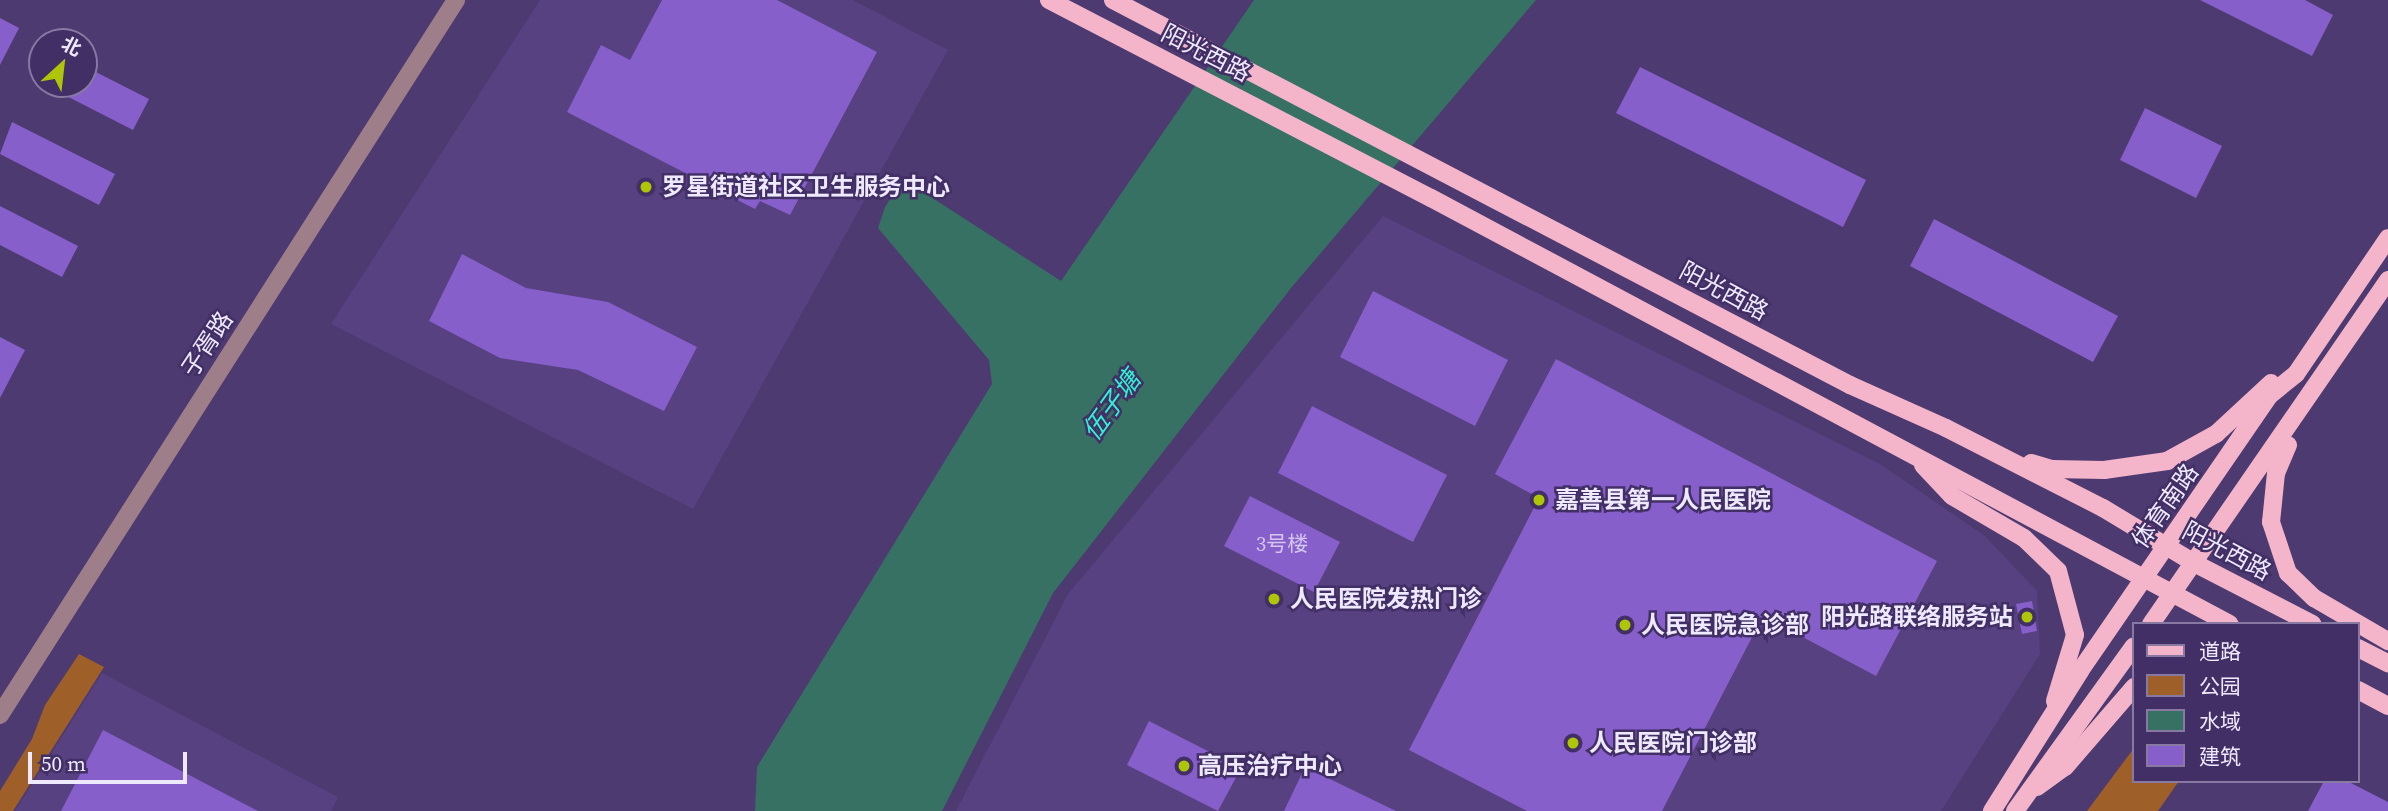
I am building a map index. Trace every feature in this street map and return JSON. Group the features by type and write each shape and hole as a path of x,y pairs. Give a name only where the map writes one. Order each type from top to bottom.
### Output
{"main road":[{"name":"阳光西路","path":"1049,0 1431,198 2226,622"},
{"name":"阳光西路","path":"1113,0 1449,173 1850,385 1994,453 2308,622"},
{"name":"体育南路","path":"1992,811 2144,579 2270,395 2304,362 2388,238"},
{"path":"2152,622 2299,415 2388,280"},
{"path":"1994,453 2052,469 2104,470 2167,461 2216,434 2264,387 2304,362"},
{"path":"2299,415 2276,473 2271,522 2288,573 2314,598 2355,622"},
{"path":"1911,453 1952,496 2024,538 2058,571 2075,635 2045,731"},
{"path":"2360,625 2388,641"},
{"path":"2019,804 2132,649"},
{"path":"2360,649 2388,663"},
{"path":"2019,804 2065,767 2132,689"},
{"path":"2360,691 2388,706"}],"street":[{"name":"子胥路","path":"0,715 456,0"}],"shaded area":[{"name":"罗星街道社区卫生服务中心","path":"540,0 853,0 948,50 693,509 331,324"},
{"name":"嘉善县第一人民医院","path":"1383,216 1880,464 1985,536 2037,591 2040,654 1941,811 956,811 1068,594"},
{"path":"102,673 338,797 331,811 15,811"}],"green space":[{"path":"79,654 104,667 13,811 0,811 0,791 32,739 45,705"},
{"path":"2132,751 2132,783 2178,783 2158,811 2087,811"}],"water":[{"name":"伍子塘","path":"1254,0 1536,0 1291,288 1053,593 942,811 755,811 757,767 992,384 989,360 878,228 885,207 903,179 1061,281"}],"building":[{"path":"662,0 777,0 877,52 790,215 760,201 755,209 567,112 601,45 630,60"},
{"path":"2200,0 2305,0 2333,15 2312,56"},
{"path":"0,18 19,28 0,65"},
{"path":"1640,67 1866,180 1843,227 1616,113"},
{"path":"98,73 149,99 133,130 70,98 98,98"},
{"path":"2145,108 2222,146 2196,198 2120,160"},
{"path":"12,122 115,174 99,205 0,154"},
{"path":"0,206 78,246 62,277 0,245"},
{"path":"1934,219 2118,316 2093,362 1910,266"},
{"path":"462,254 526,288 608,302 697,347 664,411 578,370 500,358 429,321"},
{"path":"1373,291 1508,360 1475,426 1340,357"},
{"path":"0,337 25,350 0,398"},
{"path":"1556,359 1937,561 1876,676 1763,616 1662,811 1527,811 1409,750 1539,498 1495,474"},
{"path":"1312,406 1447,475 1413,542 1278,473"},
{"path":"1250,496 1340,542 1314,592 1224,546"},
{"name":"阳光路联络服务站","path":"2032,601 2037,631 2022,634 2016,604"},
{"name":"高压治疗中心","path":"1149,721 1241,768 1218,811 1127,765"},
{"path":"103,730 258,811 61,811"},
{"path":"1305,767 1396,811 1284,811"},
{"path":"2323,783 2351,783 2388,802 2388,811 2308,811"}],"place":[{"name":"罗星街道社区卫生服务中心","path":"646,187"},
{"name":"嘉善县第一人民医院","path":"1539,500"},
{"name":"人民医院发热门诊","path":"1274,599"},
{"name":"阳光路联络服务站","path":"2027,617"},
{"name":"人民医院急诊部","path":"1625,625"},
{"name":"人民医院门诊部","path":"1573,743"},
{"name":"高压治疗中心","path":"1184,766"}]}
